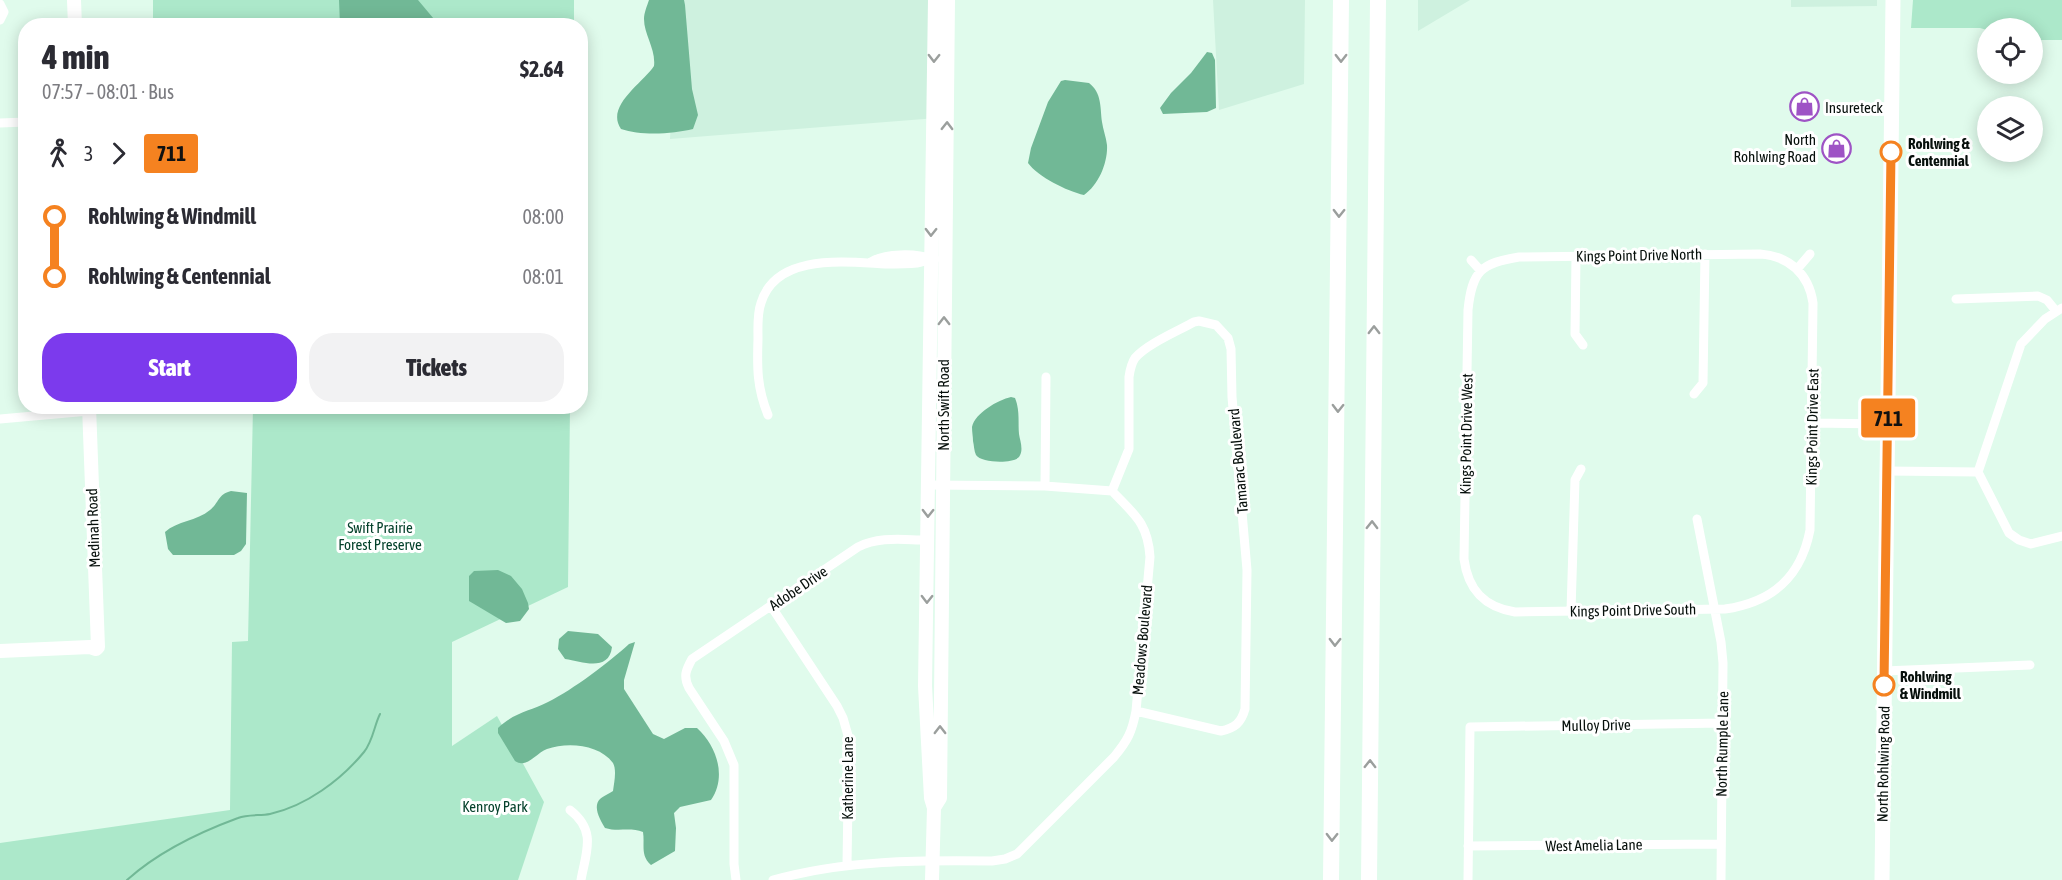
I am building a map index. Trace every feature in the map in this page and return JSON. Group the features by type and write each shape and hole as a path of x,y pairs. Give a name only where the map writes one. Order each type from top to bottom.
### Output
{"highway":[{"path":"1331,880 1341,0"},
{"path":"1369,880 1377,0"},
{"path":"1377,73 1383,0"},
{"path":"1369,822 1373,880"}],"main road":[{"name":"North Rohlwing Road","path":"1882,880 1893,0"}],"street":[{"path":"74,0 75,18"},
{"name":"North Swift Road","path":"934,808 939,798 935,485 938,259 935,0"},
{"name":"North Swift Road","path":"938,259 948,0"},
{"path":"0,4 4,12 0,20"},
{"path":"0,123 18,122"},
{"path":"1694,394 1702,383 1705,254"},
{"name":"Kings Point Drive North","path":"1480,270 1490,263 1519,257 1705,254 1767,254 1798,268"},
{"path":"1798,268 1810,254"},
{"path":"1575,256 1575,334 1583,345"},
{"path":"768,415 757,381 758,315 766,292 778,276 799,266 871,262 920,263 938,259"},
{"path":"1471,260 1480,270"},
{"name":"Kings Point Drive East","path":"1791,575 1802,557 1810,530 1813,303 1810,290 1798,268"},
{"name":"Kings Point Drive West","path":"1474,588 1467,575 1464,559 1468,310 1475,280 1480,270"},
{"path":"1956,299 2038,296 2059,309 2045,319 2021,344 1978,472 2009,534 2031,544 2062,536"},
{"name":"Tamarac Boulevard","path":"1112,491 1128,455 1129,377 1131,366 1136,358 1194,322 1216,325 1228,338 1231,349 1232,396 1247,570 1245,709 1241,722 1230,729 1221,731 1136,711"},
{"path":"1045,486 1046,377"},
{"path":"0,419 44,414"},
{"name":"Medinah Road","path":"0,651 90,647 96,649 98,647 89,414"},
{"path":"1812,423 1887,424"},
{"path":"1571,611 1575,480 1581,469"},
{"path":"1887,471 1978,472"},
{"path":"935,485 1045,486 1112,491"},
{"name":"North Swift Road","path":"932,880 934,808 930,798 925,686 927,540 935,485"},
{"name":"Meadows Boulevard","path":"773,880 847,864 1005,859 1017,854 1120,750 1132,732 1136,711 1149,544 1142,524 1112,491"},
{"name":"North Rumple Lane","path":"1697,519 1723,663 1720,880"},
{"name":"Adobe Drive","path":"736,880 734,765 724,741 689,688 685,674 692,659 869,541 927,540"},
{"name":"Kings Point Drive South","path":"1474,588 1476,600 1501,610 1515,612 1715,609 1755,602 1775,591 1791,575"},
{"name":"Katherine Lane","path":"771,606 837,706 847,728 849,739 847,864"},
{"path":"1884,671 2030,665"},
{"name":"Mulloy Drive","path":"1468,846 1470,727 1722,723"},
{"path":"570,810 581,818 587,837 587,851 581,880"},
{"name":"West Amelia Lane","path":"1468,846 1721,844"},
{"path":"1468,846 1468,880"}],"shaded area":[{"path":"339,0 418,0 433,18 340,18"},
{"path":"649,0 684,0 692,89 698,115 693,129 667,133 638,133 621,129 617,120 618,112 627,95 654,66 644,19"},
{"path":"677,0 939,0 937,118 670,139"},
{"path":"1213,0 1305,0 1304,84 1219,110"},
{"path":"1418,0 1470,0 1418,31"},
{"path":"1791,0 1877,0 1877,6 1791,7"},
{"path":"1207,52 1212,53 1215,60 1216,108 1207,112 1163,114 1160,108"},
{"path":"1061,81 1089,83 1096,91 1100,101 1107,142 1102,173 1084,195 1053,183 1028,163 1031,148 1048,102"},
{"path":"1011,397 1015,398 1018,407 1021,448 1019,457 1004,462 979,458 975,453 973,441 974,422 988,408"},
{"path":"231,491 247,493 246,544 241,551 234,555 173,555 168,549 165,532 175,525 205,514 221,496"},
{"path":"498,570 511,576 522,589 529,609 520,621 506,623 469,601 469,576 474,571"},
{"path":"568,631 598,634 612,647 610,655 601,663 594,664 565,659 558,649 559,639"},
{"path":"635,642 624,680 624,689 653,734 664,739 685,728 697,728 710,744 718,762 719,772 716,791 711,800 680,807 674,813 675,851 651,865 644,854 643,832 605,828 600,818 597,810 598,802 613,791 614,766 607,757 591,748 573,745 547,749 527,762 519,763 515,761 498,733 498,728 510,719 569,690 629,644"}],"green space":[{"path":"153,0 574,0 574,18 153,18"},
{"path":"1913,0 2062,0 2062,40 2043,40 2043,18 1977,18 1977,28 1911,28"},
{"name":"Swift Prairie Forest Preserve","path":"253,414 570,414 568,587 452,642 452,746 497,716 544,802 518,880 0,880 0,843 230,810 232,642 248,641"}],"waterway":[{"path":"127,880 152,860 209,830 242,817 283,810 297,805 322,790 334,782 364,752 380,714"}],"bus line":[{"name":"711","path":"1884,685 1891,152"}],"place":[{"name":"Insureteck","path":"1804,107"},
{"name":"North Rohlwing Road","path":"1837,148"},
{"name":"Rohlwing & Centennial","path":"1891,152"},
{"name":"Rohlwing & Windmill","path":"1884,685"}],"park label":[{"name":"Kenroy Park","path":"495,806"}]}
